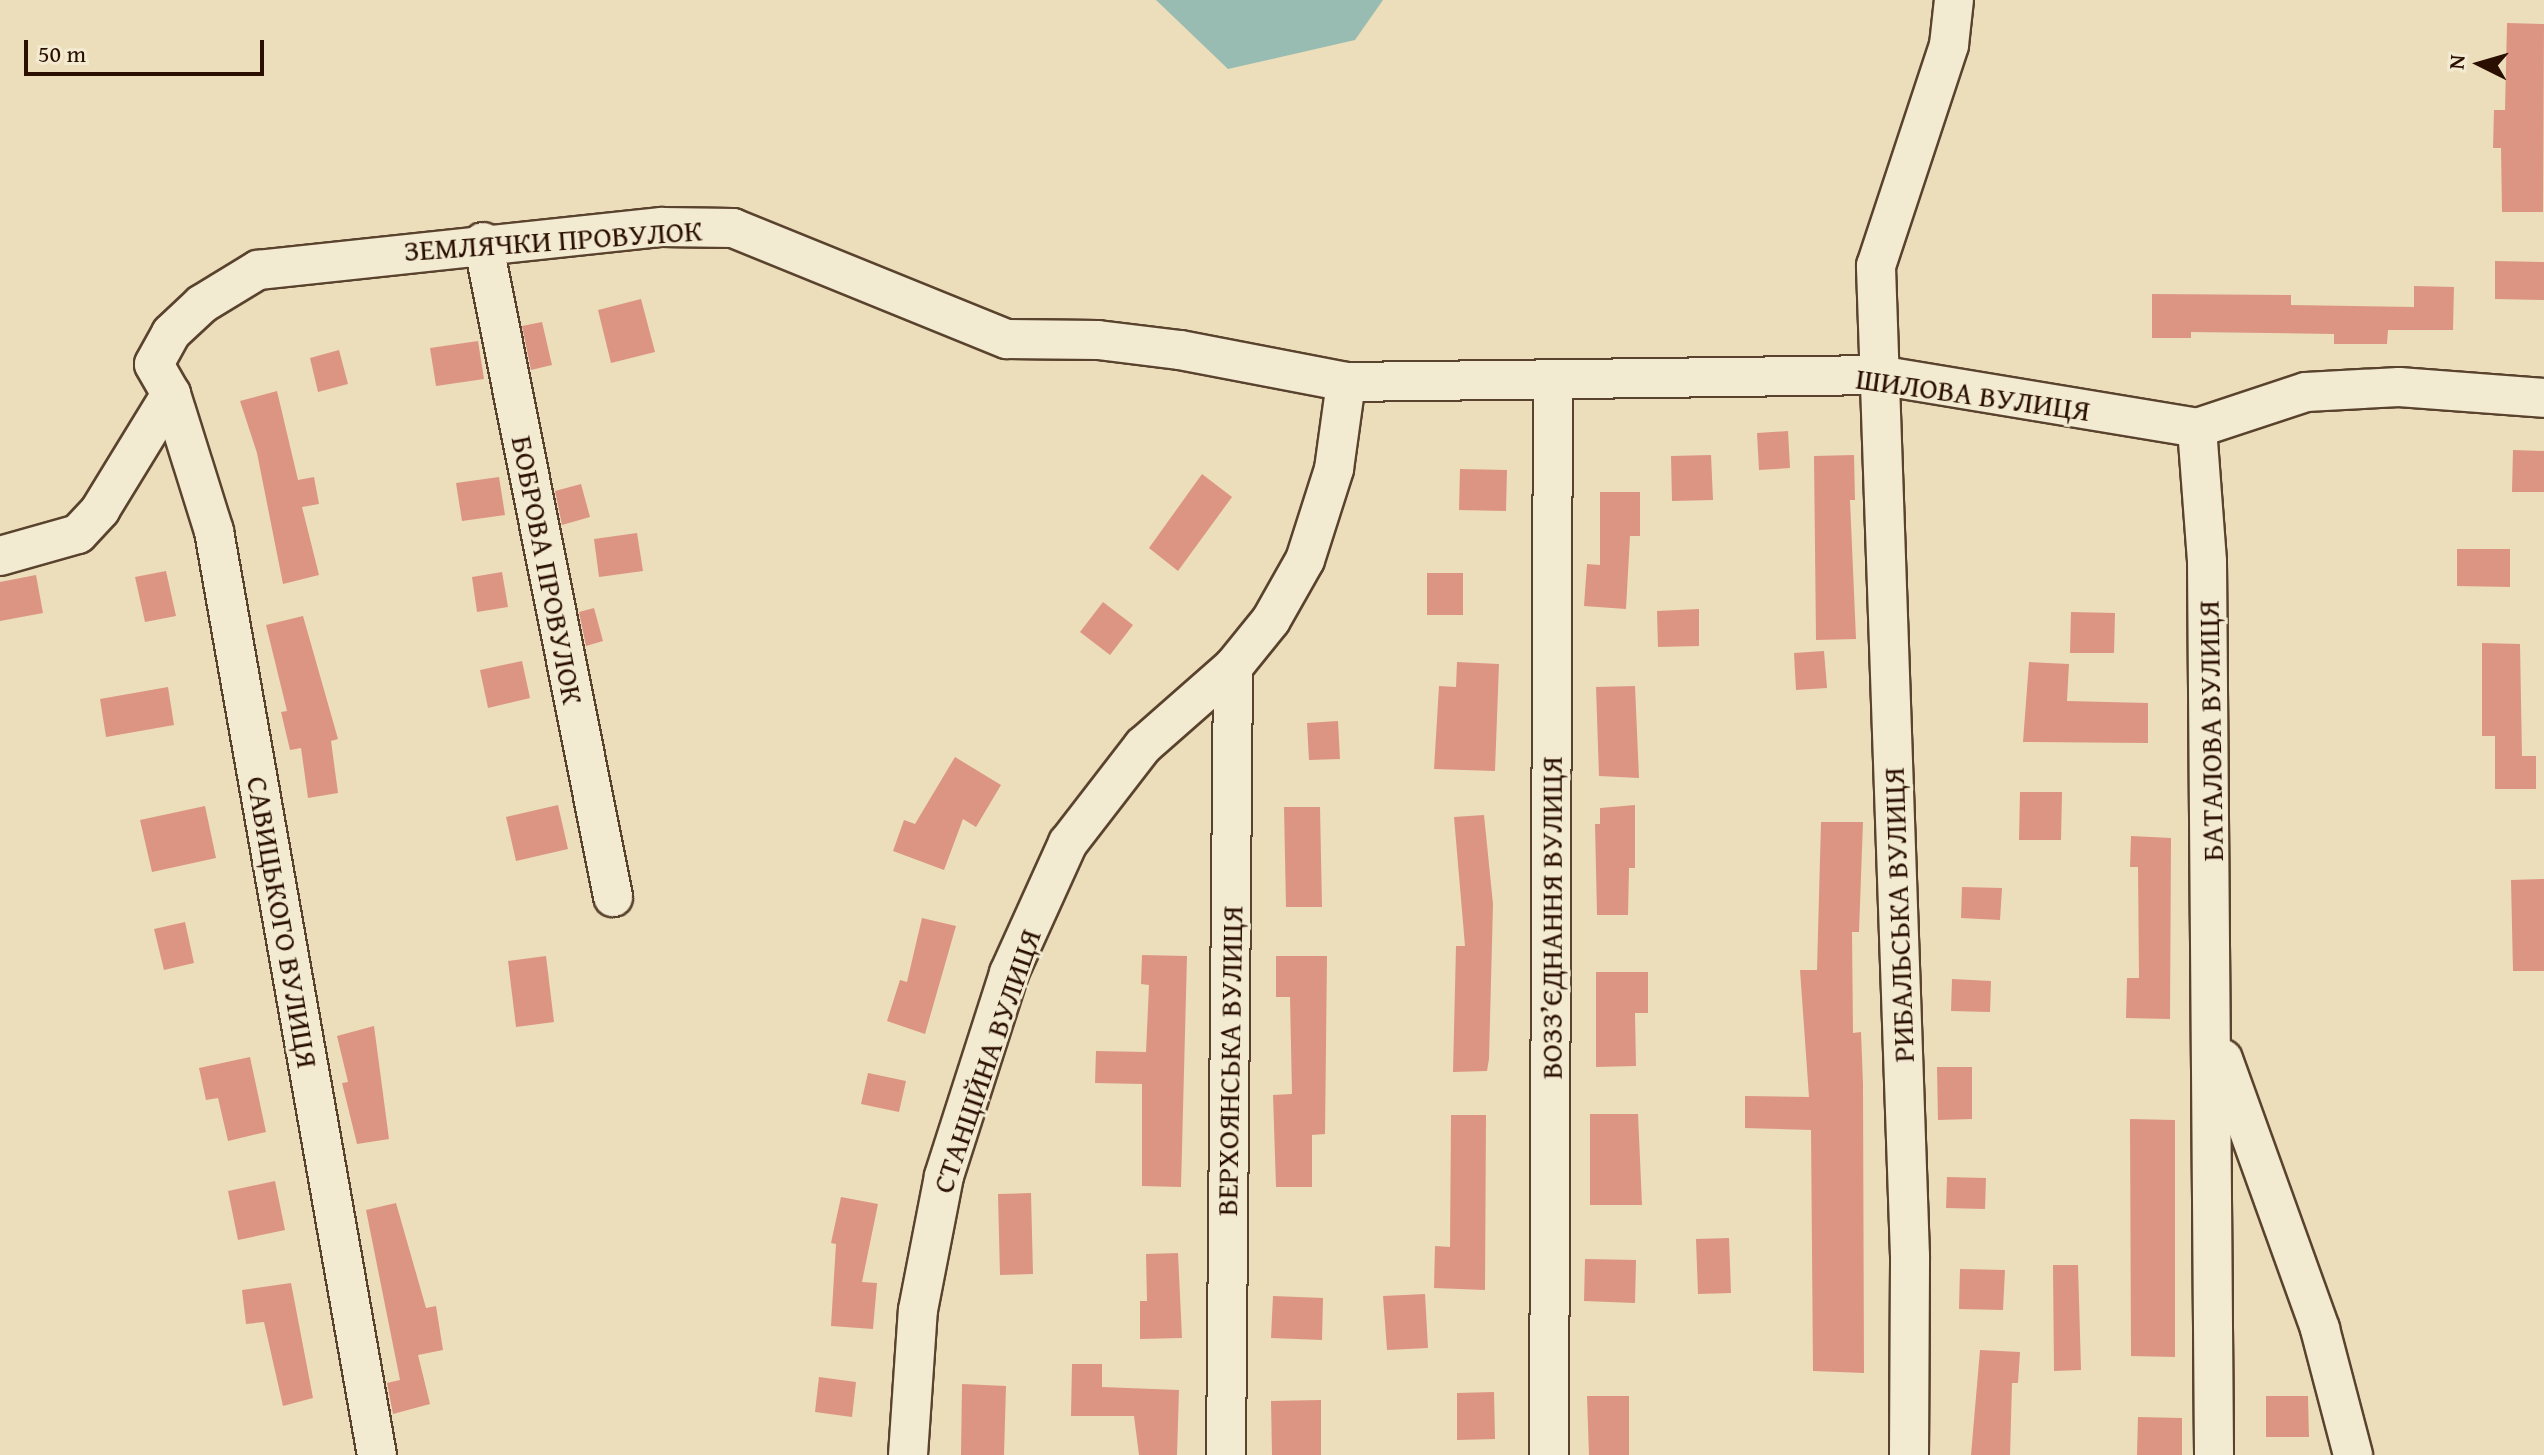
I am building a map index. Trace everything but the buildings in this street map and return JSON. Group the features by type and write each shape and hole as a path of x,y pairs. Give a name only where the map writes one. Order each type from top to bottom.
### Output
{"street":[{"name":"РИБАЛЬСЬКА ВУЛИЦЯ","path":"1909,1455 1910,1256 1876,266 1949,45 1954,0"},
{"name":"ЗЕМЛЯЧКИ ПРОВУЛОК","path":"171,394 154,364 171,333 202,304 258,270 483,242 662,227 733,228 1007,339 1098,340 1180,350 1346,382"},
{"name":"БОБРОВА ПРОВУЛОК","path":"483,242 613,897"},
{"name":"ШИЛОВА ВУЛИЦЯ","path":"1346,382 1553,382 1878,375 2197,428 2306,392 2399,387 2544,398"},
{"name":"СТАНЦІЙНА ВУЛИЦЯ","path":"908,1455 918,1310 944,1176 1009,973 1068,843 1143,746 1233,667 1271,620 1305,560 1334,469 1346,382"},
{"name":"ВОЗЗ’ЄДНАННЯ ВУЛИЦЯ","path":"1549,1455 1553,382"},
{"path":"0,556 78,534 100,510 171,394"},
{"name":"САВИЦЬКОГО ВУЛИЦЯ","path":"171,394 214,531 377,1455"},
{"name":"БАТАЛОВА ВУЛИЦЯ","path":"2197,428 2207,562 2214,1034 2214,1455"},
{"name":"ВЕРХОЯНСЬКА ВУЛИЦЯ","path":"1226,1455 1233,667"},
{"name":"БАТАЛОВА ВУЛИЦЯ","path":"2214,1034 2320,1329 2353,1455"}],"water":[{"path":"1156,0 1383,0 1355,40 1228,69"}]}
